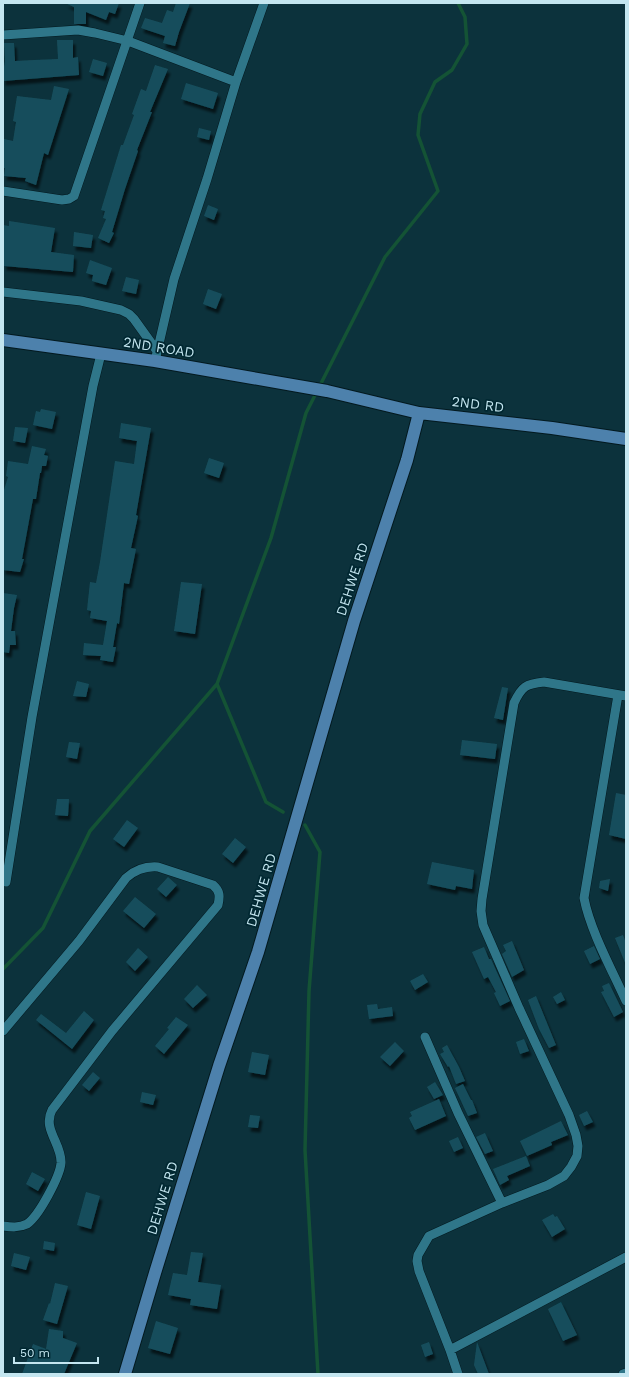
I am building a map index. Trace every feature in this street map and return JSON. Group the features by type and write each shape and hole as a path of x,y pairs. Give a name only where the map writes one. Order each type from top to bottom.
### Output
{"street":[{"path":"3,191 62,200 69,199 74,196 140,3"},
{"path":"156,356 174,279 207,179 236,82 264,3"},
{"path":"3,35 78,30 128,41 236,82"},
{"path":"3,292 81,301 121,310 134,318 156,356"},
{"name":"2ND ROAD","path":"3,340 101,354 156,356 327,392"},
{"path":"6,882 32,717 93,386 101,354"},
{"name":"2ND RD","path":"327,392 419,413 552,428 626,439"},
{"name":"DEHWE RD","path":"125,1374 219,1066 258,952 354,621 406,460 419,413"},
{"path":"458,1374 419,1271 417,1261 418,1255 429,1236 502,1203 548,1185 564,1176 577,1156 578,1146 576,1135 569,1115 519,1008 483,925 481,911 514,703 520,691 531,684 544,682 622,696 584,898 601,946 626,1001"},
{"path":"3,1031 78,941 132,872 149,866 158,867 213,885 218,890 220,897 218,905 112,1031 52,1110 48,1121 61,1162 56,1177 38,1212 27,1223 19,1227 12,1228 3,1226"},
{"path":"425,1037 458,1113 502,1203"},
{"path":"450,1350 626,1257"}],"building":[{"path":"65,3 119,3 115,14 109,12 106,20 86,12 86,24 74,24 74,7"},
{"path":"176,3 190,3 175,46 163,43 165,36 141,28 145,18 162,23 167,10 173,12"},
{"path":"57,40 73,40 73,58 78,57 79,75 3,81 3,67 5,61 4,43 14,43 15,61 58,59"},
{"path":"93,59 107,63 103,76 89,72"},
{"path":"155,65 168,69 150,112 152,112 137,150 138,151 112,232 114,233 109,243 98,238 106,219 103,218 105,211 101,210 121,145 123,145 134,115 132,114 141,89 146,91"},
{"path":"186,83 218,93 213,109 181,99"},
{"path":"54,86 69,89 48,155 44,153 36,185 25,181 26,178 4,176 4,139 13,141 16,122 13,121 17,96 51,100"},
{"path":"199,128 211,131 209,140 197,137"},
{"path":"208,205 218,209 214,220 204,216"},
{"path":"9,221 55,228 51,252 74,255 73,272 4,266 3,225 9,226"},
{"path":"74,232 93,235 91,248 73,246"},
{"path":"90,260 112,268 106,285 92,281 93,275 86,273"},
{"path":"126,277 139,280 136,294 122,291"},
{"path":"208,289 222,294 216,309 203,304"},
{"path":"41,409 56,412 52,429 33,425 36,411 40,412"},
{"path":"121,423 151,428 136,515 138,516 131,548 136,549 129,584 124,583 119,624 117,623 113,647 116,647 113,662 100,660 101,656 83,655 84,643 103,645 107,621 90,618 91,611 87,610 90,582 96,583 100,562 115,461 134,464 137,441 119,438"},
{"path":"15,427 28,428 25,443 13,441"},
{"path":"32,446 46,449 44,455 48,456 46,466 42,466 36,499 33,499 22,559 24,559 20,572 3,570 3,493 8,477 6,476 8,461 28,464"},
{"path":"209,458 224,463 219,478 204,473"},
{"path":"181,582 202,584 195,634 174,631"},
{"path":"3,593 17,595 11,631 15,631 16,645 10,645 9,653 3,652"},
{"path":"77,681 89,684 86,697 73,696"},
{"path":"502,687 508,688 503,720 494,718"},
{"path":"462,740 497,744 495,759 460,755"},
{"path":"69,742 80,743 77,759 66,757"},
{"path":"616,793 626,795 626,839 609,835"},
{"path":"57,799 69,799 68,816 55,815"},
{"path":"127,820 138,828 124,847 113,839"},
{"path":"235,838 246,847 233,863 222,854"},
{"path":"432,862 474,870 472,889 456,886 455,890 427,884"},
{"path":"168,877 177,885 166,897 157,889"},
{"path":"610,879 608,891 599,888 600,881"},
{"path":"135,897 156,914 144,928 123,911"},
{"path":"623,935 626,943 626,965 615,938"},
{"path":"512,941 524,970 512,977 502,954 506,951 503,945"},
{"path":"594,946 600,959 590,964 584,951"},
{"path":"484,947 510,1001 500,1006 494,993 496,992 488,977 484,979 472,952"},
{"path":"138,948 148,957 135,971 126,962"},
{"path":"423,974 428,982 415,990 410,981"},
{"path":"609,983 623,1012 614,1017 601,992 604,991 602,986"},
{"path":"197,985 207,995 193,1008 184,999"},
{"path":"561,992 565,1000 557,1004 553,997"},
{"path":"536,996 556,1045 549,1048 539,1029 528,1000"},
{"path":"377,1004 378,1009 392,1007 393,1016 369,1019 367,1005"},
{"path":"84,1011 94,1020 72,1049 36,1020 41,1014 66,1033"},
{"path":"176,1017 188,1025 164,1054 155,1046 169,1029 167,1028"},
{"path":"524,1039 529,1051 520,1054 516,1042"},
{"path":"395,1042 404,1051 390,1066 380,1057"},
{"path":"447,1045 465,1081 456,1084 449,1066 448,1067 440,1054 444,1052 442,1048"},
{"path":"252,1052 269,1055 265,1075 248,1072"},
{"path":"93,1072 100,1078 89,1091 82,1085"},
{"path":"435,1082 443,1095 434,1099 427,1087"},
{"path":"463,1084 477,1113 468,1116 455,1088"},
{"path":"142,1092 156,1095 153,1105 140,1102"},
{"path":"439,1099 446,1116 415,1130 409,1118 412,1116 410,1112"},
{"path":"587,1111 593,1122 584,1126 579,1115"},
{"path":"250,1115 260,1116 258,1128 248,1127"},
{"path":"561,1121 568,1135 551,1142 552,1145 527,1156 520,1141"},
{"path":"485,1133 493,1151 485,1154 476,1137"},
{"path":"458,1137 463,1148 454,1152 449,1141"},
{"path":"526,1156 530,1166 507,1176 509,1180 500,1185 493,1169"},
{"path":"32,1172 45,1179 38,1191 26,1184"},
{"path":"86,1192 100,1196 91,1229 77,1225"},
{"path":"553,1214 555,1217 557,1216 565,1229 552,1237 542,1220"},
{"path":"44,1241 55,1243 54,1251 43,1249"},
{"path":"191,1252 203,1253 198,1282 221,1285 217,1309 190,1305 191,1299 168,1295 173,1273 187,1275"},
{"path":"14,1253 30,1257 26,1270 11,1266"},
{"path":"55,1283 68,1286 57,1324 43,1320 49,1303 50,1304"},
{"path":"561,1302 577,1335 563,1341 548,1309"},
{"path":"156,1321 178,1328 170,1354 148,1348"},
{"path":"49,1329 63,1331 63,1338 77,1343 64,1374 22,1374 33,1344 46,1349"},
{"path":"429,1342 433,1354 425,1357 421,1345"},
{"path":"477,1342 489,1374 478,1374 474,1365"}],"waterway":[{"path":"3,969 43,928 90,831 217,684 271,538 306,413 385,257 438,191 418,135 420,114 435,82 452,70 467,44 465,17 458,3"},
{"path":"217,684 266,802 283,812"},
{"path":"305,825 320,852 309,991 305,1150 318,1374"}]}
